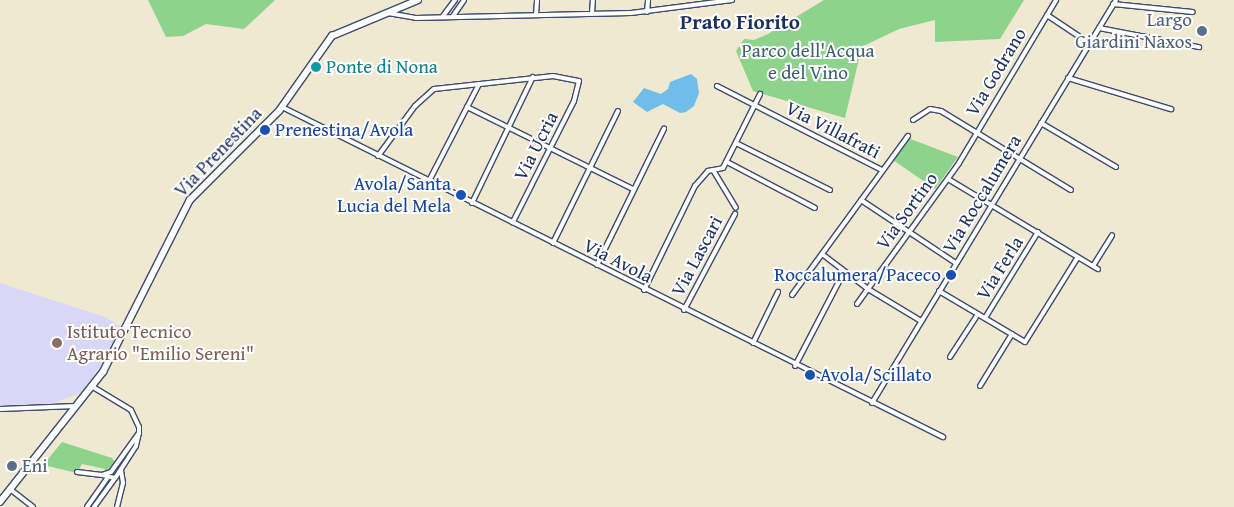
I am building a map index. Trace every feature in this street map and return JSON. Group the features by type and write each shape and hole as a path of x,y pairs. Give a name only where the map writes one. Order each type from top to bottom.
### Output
{"main road":[{"name":"Via Prenestina","path":"0,502 93,387 118,346 185,206 282,107 328,39 342,30 418,0"}],"street":[{"path":"443,16 455,0"},
{"path":"453,16 464,0"},
{"path":"536,15 538,0"},
{"path":"592,13 593,0"},
{"path":"646,12 648,0"},
{"path":"703,0 703,5"},
{"path":"388,13 410,17 646,12 732,0"},
{"name":"Via Godrano","path":"976,132 1056,0"},
{"path":"1114,2 1193,12"},
{"name":"Via Roccalumera","path":"872,403 1114,2"},
{"path":"1047,15 1089,43"},
{"path":"1099,28 1199,46"},
{"name":"Via Ucria","path":"513,222 574,101 579,81 553,76 533,77"},
{"path":"378,156 428,92 533,77"},
{"path":"472,202 533,77"},
{"path":"1068,78 1171,109"},
{"path":"429,181 479,84"},
{"name":"Via Villafrati","path":"717,86 882,170"},
{"path":"644,290 695,186 704,174 723,168 760,94"},
{"name":"Via Avola","path":"282,107 795,366 943,437"},
{"path":"467,107 634,189"},
{"path":"913,120 930,109 940,111 1071,190"},
{"path":"553,243 618,111"},
{"path":"1041,124 1116,167"},
{"path":"597,265 664,129"},
{"name":"Via Sortino","path":"857,304 948,179 976,132"},
{"path":"792,295 908,136"},
{"path":"736,143 830,190"},
{"path":"727,162 815,208"},
{"name":"Via Lascari","path":"713,170 736,208"},
{"path":"948,179 1098,269"},
{"path":"861,200 908,233 956,263"},
{"name":"Via Lascari","path":"684,310 735,214"},
{"name":"Via Ferla","path":"985,318 1038,232"},
{"path":"1093,266 1112,236"},
{"path":"822,254 868,290 921,321"},
{"path":"939,291 1025,342 1078,257"},
{"path":"795,366 844,272"},
{"path":"753,344 778,292"},
{"path":"950,357 978,314"},
{"path":"980,386 1012,334"},
{"path":"93,387 134,412 139,433 135,449 94,507"},
{"path":"0,409 79,406"},
{"path":"102,475 111,472 139,433"},
{"path":"115,466 121,470 123,483 117,507"},
{"path":"77,472 115,478"},
{"path":"111,472 115,478 123,483"},
{"path":"86,507 107,478"},
{"path":"10,489 34,507"},
{"path":"98,491 102,495"}],"shaded area":[{"name":"Istituto Tecnico Agrario \"Emilio Sereni\"","path":"0,283 105,317 121,327 106,358 82,392 52,404 0,405"}],"green space":[{"path":"148,0 275,0 244,29 206,24 183,36 166,37"},
{"name":"Parco dell'Acqua e del Vino","path":"824,0 1024,0 1000,39 935,42 935,20 899,29 853,51 859,59 845,118 753,91 736,51 744,39 754,40 768,34"},
{"path":"908,138 958,157 935,189 893,160"},
{"path":"62,442 112,458 115,462 105,472 105,469 82,464 77,473 43,465"}],"water":[{"path":"691,74 697,79 699,93 694,106 686,112 680,113 663,104 647,112 633,102 644,88 661,94 668,89 670,82"}],"place":[{"name":"Largo Giardini Naxos","path":"1202,31"},
{"name":"Ponte di Nona","path":"316,67"},
{"name":"Prenestina/Avola","path":"265,130"},
{"name":"Avola/Santa Lucia del Mela","path":"461,195"},
{"name":"Roccalumera/Paceco","path":"951,275"},
{"name":"Istituto Tecnico Agrario \"Emilio Sereni\"","path":"57,343"},
{"name":"Avola/Scillato","path":"810,375"},
{"name":"Eni","path":"12,466"}],"district":[{"name":"Prato Fiorito","path":"740,22"}]}
